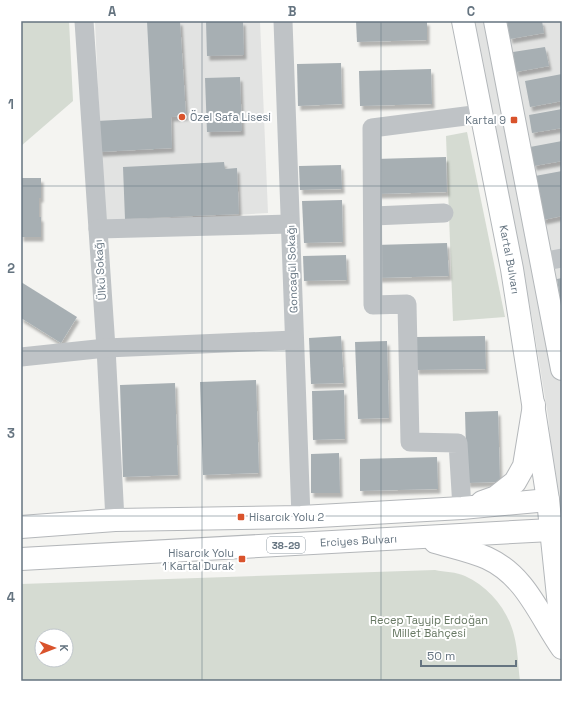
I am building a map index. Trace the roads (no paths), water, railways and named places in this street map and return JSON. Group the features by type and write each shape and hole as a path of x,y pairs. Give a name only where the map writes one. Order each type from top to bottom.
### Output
{"main road":[{"name":"Kartal Bulvarı","path":"463,21 512,269 534,405 555,499 557,529"},
{"path":"495,21 552,260 562,369"},
{"path":"462,508 496,497 515,482 524,466 534,405"},
{"path":"21,527 115,520 301,517 462,508 555,499"},
{"path":"557,529 562,635"},
{"name":"Erciyes Bulvarı","path":"21,559 557,529"},
{"path":"416,537 476,554 505,568 526,591 562,648"}],"street":[{"name":"Ülkü Sokağı","path":"84,21 106,348 115,520"},
{"name":"Goncagül Sokağı","path":"284,21 301,517"},
{"path":"462,508 458,443 410,442 407,304 373,305 372,128 481,114"},
{"path":"373,216 444,213"},
{"path":"98,229 290,224"},
{"path":"21,357 106,348 294,340"}],"place":[{"name":"Özel Safa Lisesi","path":"182,117"},
{"name":"Kartal 9","path":"514,120"},
{"name":"Hisarcık Yolu 2","path":"241,517"},
{"name":"Hisarcık Yolu 1 Kartal Durak","path":"242,559"}],"park label":[{"name":"Recep Tayyip Erdoğan Millet Bahçesi","path":"429,626"}]}
